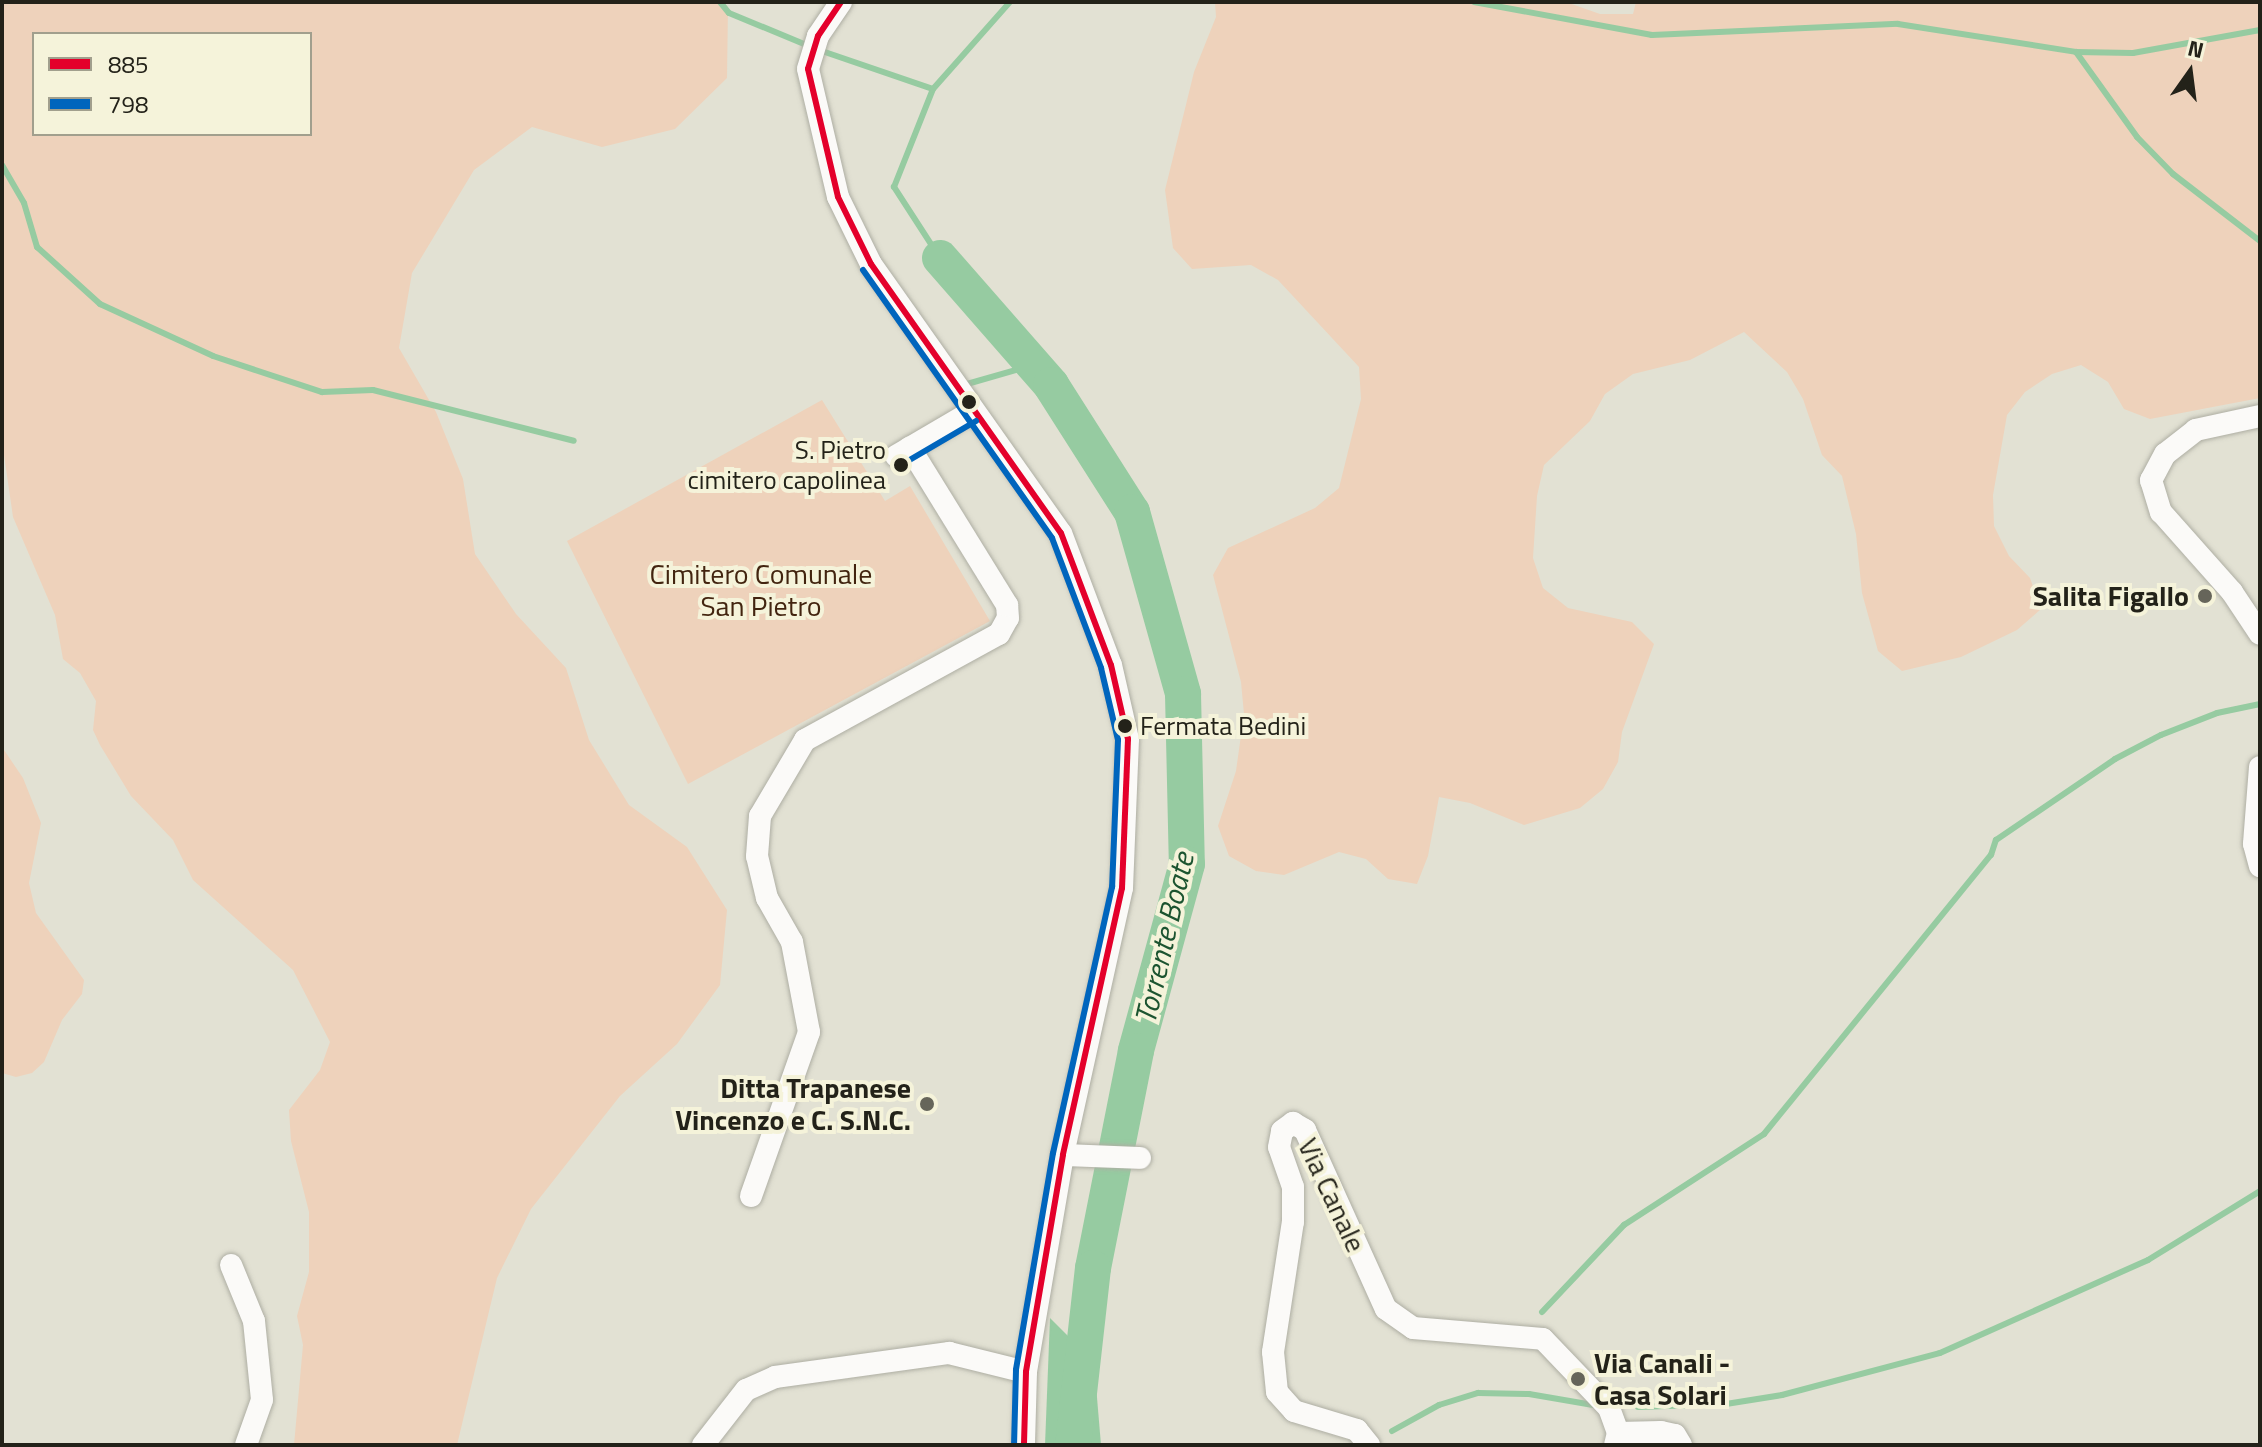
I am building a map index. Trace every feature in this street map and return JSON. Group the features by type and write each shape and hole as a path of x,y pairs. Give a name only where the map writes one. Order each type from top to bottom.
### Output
{"street":[{"path":"841,2 818,36 808,69 838,197 871,264 971,412 1024,477 1061,533 1111,665 1128,739 1122,888 1063,1155 1026,1372 1024,1445"},
{"path":"751,1196 809,1032 792,942 767,898 757,856 760,816 805,740 999,634 1008,618 1007,605 903,452 971,412"},
{"path":"2260,416 2196,430 2165,454 2151,480 2161,512 2232,592 2260,634"},
{"path":"2260,767 2254,844 2260,866"},
{"name":"Via Canale","path":"1369,1445 1357,1430 1294,1411 1277,1392 1273,1352 1293,1222 1293,1187 1279,1147 1282,1131 1293,1123 1305,1130 1386,1309 1413,1328 1543,1339 1609,1408 1616,1439"},
{"path":"1063,1155 1132,1159"},
{"path":"231,1265 254,1321 262,1400 246,1445"},
{"path":"703,1445 746,1390 775,1377 949,1353 1026,1372"},
{"path":"1616,1439 1661,1432 1675,1435 1681,1445"}],"green space":[{"path":"2,2 723,2 728,7 727,78 675,129 602,147 532,127 474,170 412,273 399,348 436,412 463,479 475,554 516,614 566,668 589,740 629,805 687,847 727,910 720,985 677,1044 620,1096 531,1209 497,1278 457,1445 294,1445 303,1345 297,1316 309,1272 309,1212 291,1141 289,1110 320,1070 330,1042 293,970 193,880 173,840 131,796 100,745 93,730 96,701 80,673 63,659 55,615 13,517 2,441"},
{"path":"1215,2 1566,2 1600,14 1633,14 1636,2 2260,2 2260,398 2150,419 2124,409 2108,382 2081,365 2052,374 2025,392 2007,415 1993,495 1994,526 2009,556 2030,578 2041,609 2017,630 1961,657 1902,671 1878,651 1862,593 1856,534 1842,476 1822,455 1803,399 1787,372 1744,332 1690,360 1633,374 1605,394 1590,421 1544,465 1537,496 1533,558 1543,588 1568,608 1632,622 1654,644 1622,732 1618,762 1603,789 1580,808 1524,825 1470,803 1439,797 1428,856 1417,884 1388,879 1366,859 1339,852 1284,875 1256,871 1229,856 1218,826 1236,771 1244,714 1241,682 1213,575 1228,548 1315,508 1339,488 1361,399 1359,367 1278,280 1251,265 1192,269 1173,248 1165,190 1194,72 1216,17"},
{"name":"Cimitero Comunale San Pietro","path":"822,400 885,501 910,486 990,621 688,784 567,541"},
{"path":"2,747 23,778 41,823 29,883 36,913 84,980 82,994 62,1020 44,1062 32,1073 16,1077 2,1073"}],"shaded area":[{"path":"1050,1318 1094,1362 1101,1445 1045,1445"}],"waterway":[{"path":"720,2 729,13 809,46"},
{"path":"940,258 894,187 933,89 1010,2"},
{"path":"1474,2 1652,35 1898,24 2076,52 2133,53 2260,30"},
{"path":"819,50 933,89"},
{"path":"2076,52 2137,137 2173,174 2260,241"},
{"path":"2,165 24,203 37,247 100,304 213,356 322,392 373,390 574,441"},
{"name":"Torrente Boate","path":"940,258 1051,385 1132,512 1183,694 1187,864 1136,1051 1093,1268 1073,1445"},
{"path":"967,384 1033,365"},
{"path":"1542,1312 1624,1225 1764,1134 1991,855 1996,840 2115,759 2161,735 2217,713 2260,704"},
{"path":"1638,1407 1726,1404 1782,1395 1940,1353 2148,1260 2260,1191"},
{"path":"1392,1431 1439,1405 1478,1393 1529,1394 1593,1405"}],"transit line":[{"name":"885","path":"841,2 818,36 808,69 838,197 871,264 1061,533 1111,665 1128,739 1122,888 1063,1155 1026,1372 1024,1445"},
{"name":"798","path":"863,270 1052,538 1101,668 1118,740 1112,887 1053,1153 1016,1370 1014,1445"},
{"name":"798","path":"901,465 976,421"}],"place":[{"name":"S. Pietro cimitero capolinea","path":"901,465"},
{"name":"Salita Figallo","path":"2205,596"},
{"name":"Fermata Bedini","path":"1125,726"},
{"name":"Ditta Trapanese Vincenzo e C. S.N.C.","path":"927,1104"},
{"name":"Via Canali - Casa Solari","path":"1578,1379"}]}
